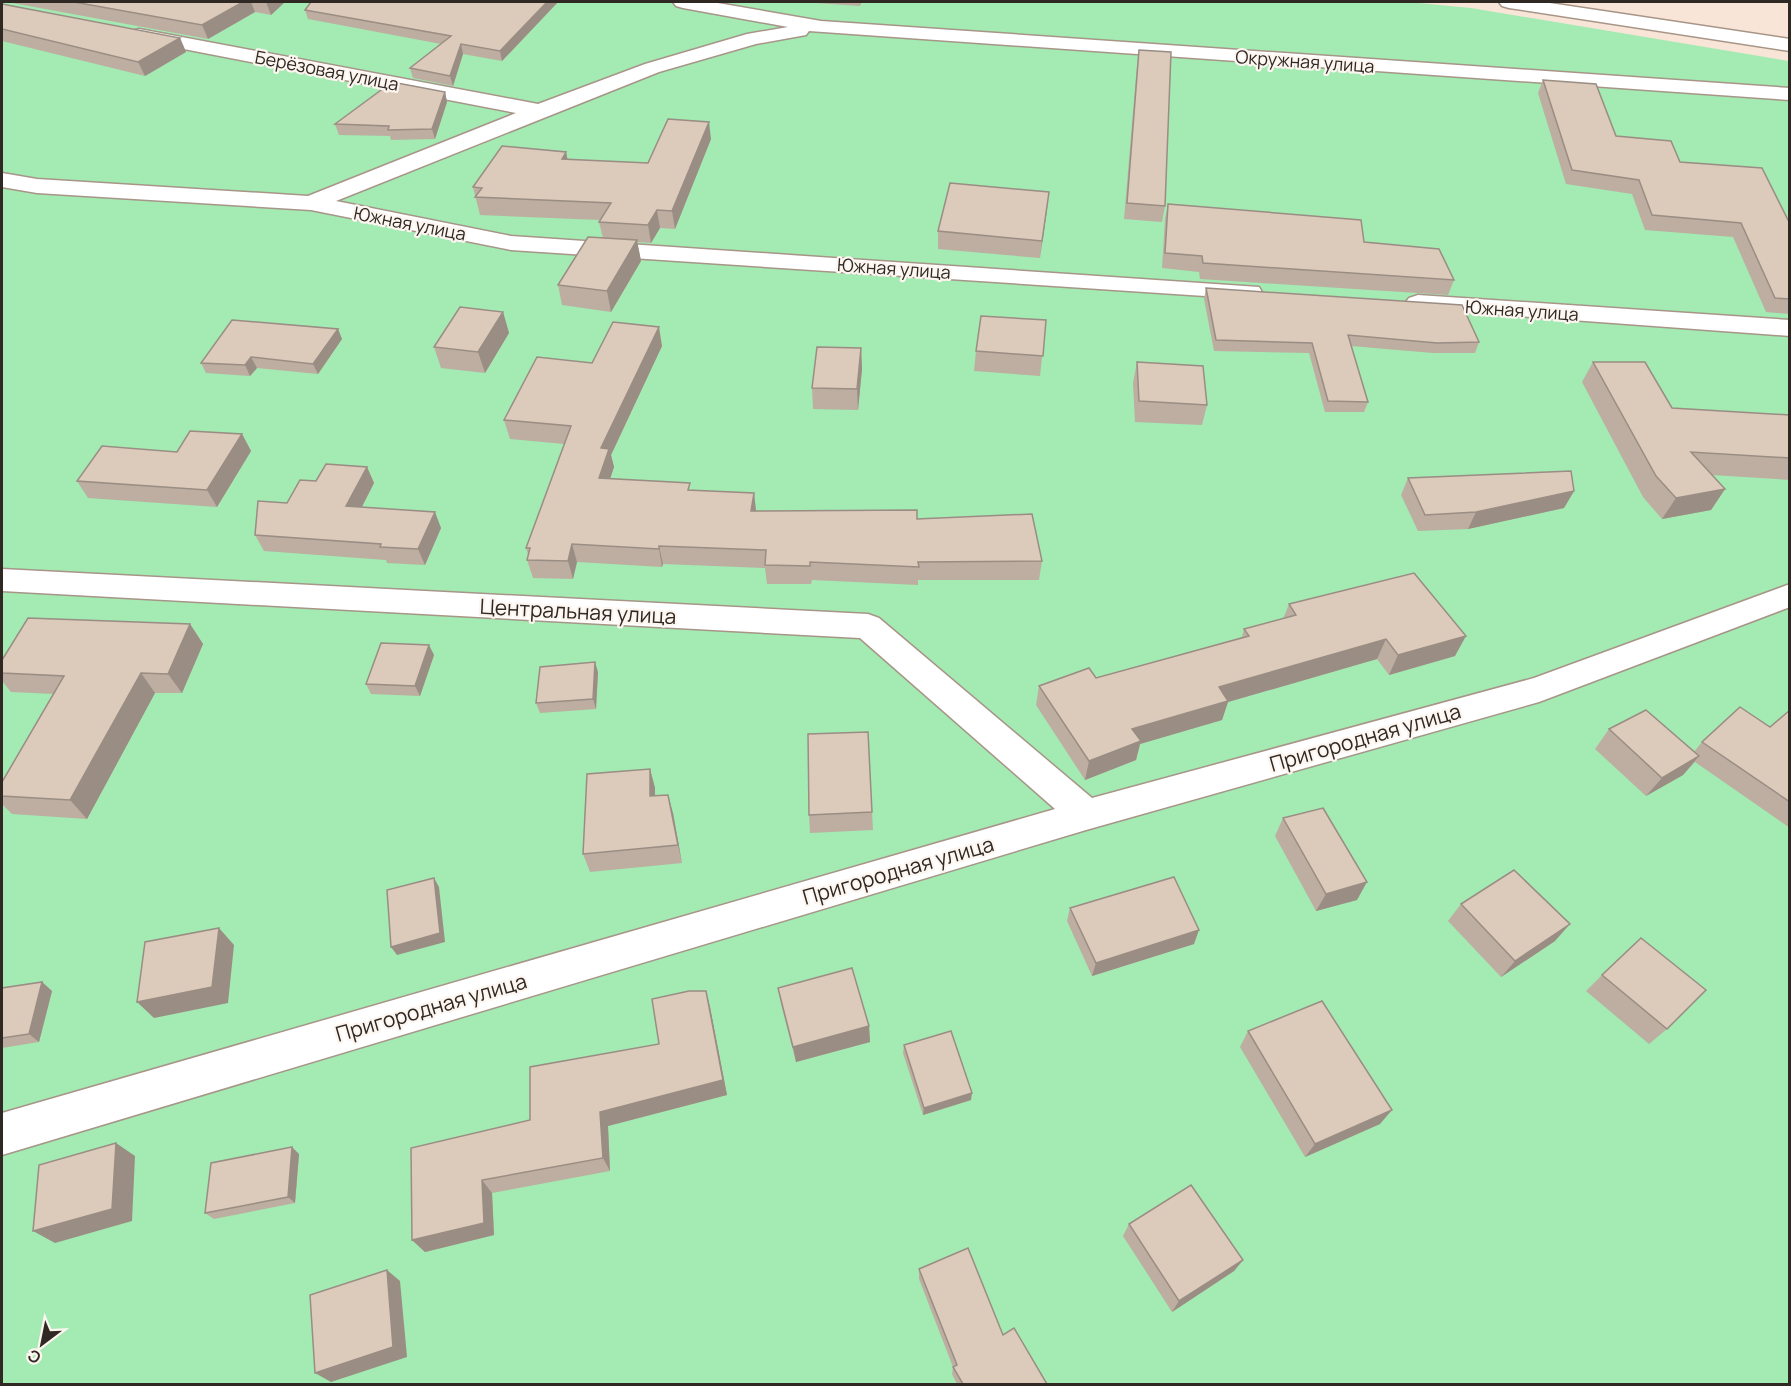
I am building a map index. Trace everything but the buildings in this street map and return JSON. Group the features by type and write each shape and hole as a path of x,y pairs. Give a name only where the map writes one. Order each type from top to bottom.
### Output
{"street":[{"path":"682,2 820,27"},
{"path":"1509,2 1790,45"},
{"path":"311,203 540,111 675,61 754,38 820,27"},
{"name":"Окружная улица","path":"820,27 1790,94"},
{"name":"Берёзовая улица","path":"120,31 540,111"},
{"name":"Южная улица","path":"2,180 37,186 311,203 511,243 1278,294"},
{"name":"Южная улица","path":"1397,302 1790,328"},
{"name":"Центральная улица","path":"2,580 868,627 1086,815"},
{"name":"Пригородная улица","path":"2,1134 1086,815 1539,688 1790,595"}],"green space":[{"path":"2,2 1408,2 1471,8 1789,61 1789,1384 2,1384"}]}
